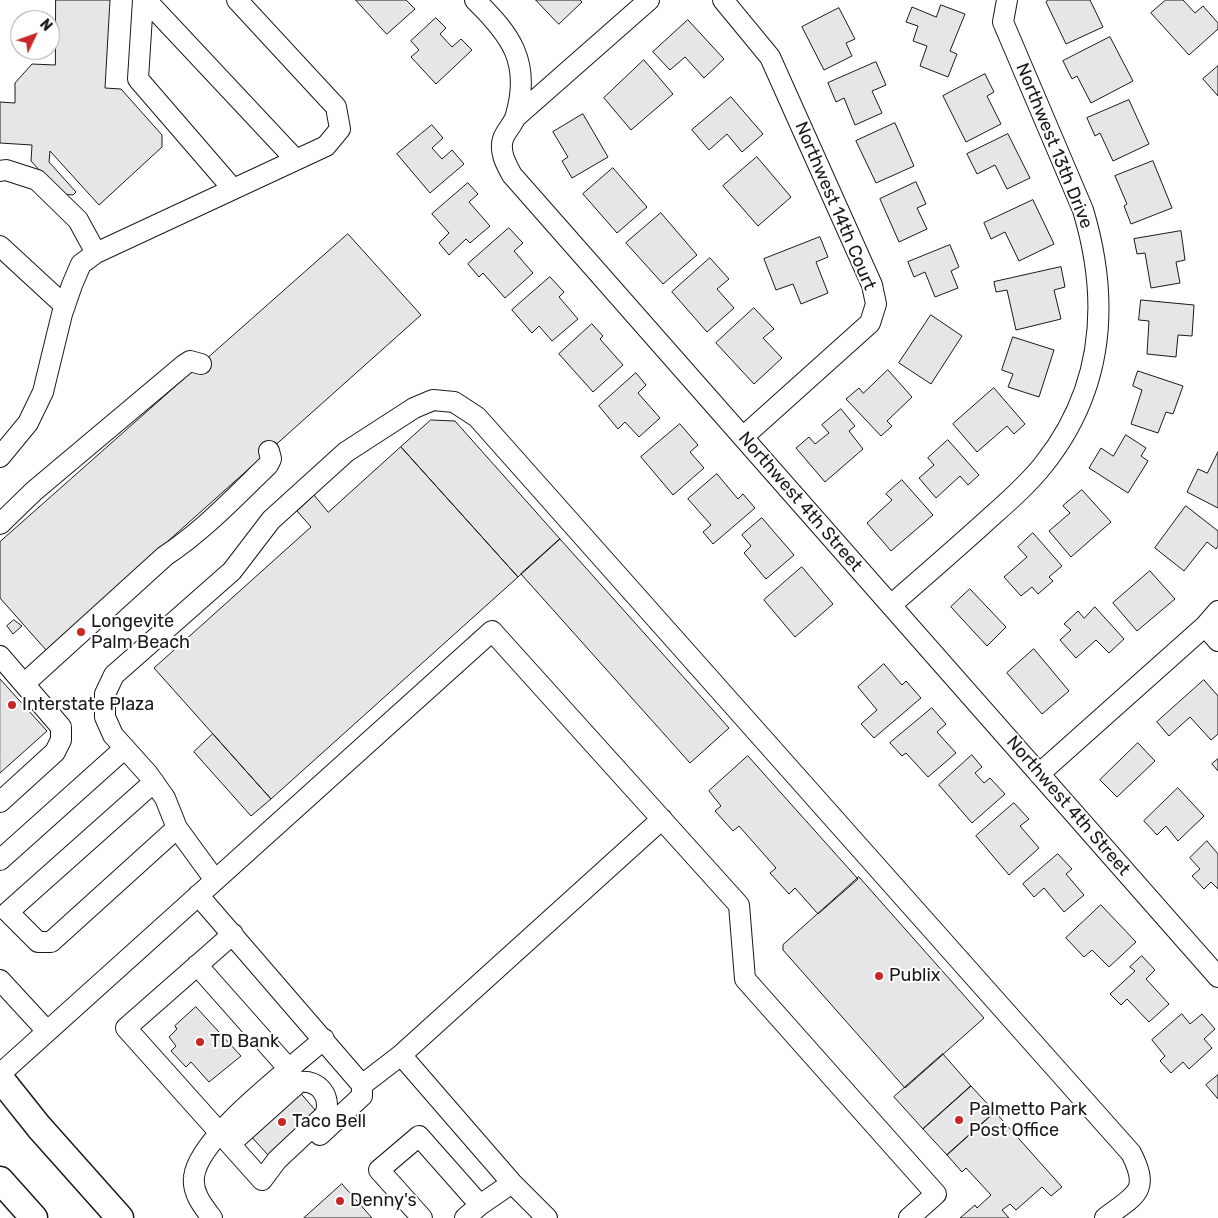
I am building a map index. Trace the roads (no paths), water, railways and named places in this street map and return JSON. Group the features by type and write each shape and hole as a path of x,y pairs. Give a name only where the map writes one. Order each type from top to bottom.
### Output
{"main road":[{"path":"0,1078 39,1127 120,1218"},
{"path":"0,1180 34,1218"}],"street":[{"path":"145,0 296,160"},
{"path":"145,0 138,79 233,189"},
{"path":"0,457 28,423 44,392 65,306 81,264 96,253 326,146 340,129 336,107 237,0"},
{"name":"Northwest 4th Street","path":"475,0 496,21 514,45 520,62 522,81 516,117 503,139 504,159 512,175 1218,977"},
{"path":"516,117 649,0"},
{"name":"Northwest 14th Court","path":"723,0 770,57 872,285 876,304 870,322 743,437"},
{"name":"Northwest 13th Drive","path":"891,606 1022,490 1044,464 1063,437 1078,406 1089,375 1097,342 1100,309 1099,275 1093,242 1084,210 1003,22 1007,0"},
{"path":"0,171 6,170 37,180 78,220 96,253"},
{"path":"0,246 65,306"},
{"path":"0,524 78,464 184,365 190,361 201,364"},
{"path":"215,880 177,828 165,798 154,782 113,735 104,717 105,694 114,675 232,571 271,520 346,452 414,408 433,400 454,402 477,417 1131,1153 1140,1171 1140,1184 1133,1196 1105,1218"},
{"path":"24,684 159,555 186,542 268,465 271,459 269,451"},
{"path":"1039,774 1214,626"},
{"path":"0,1074 492,631 738,904 745,978 936,1194 909,1218"},
{"path":"0,656 60,727 61,740 55,752 1,800"},
{"path":"0,860 125,748"},
{"path":"154,782 4,907 38,942 51,942 177,828"},
{"path":"362,1085 401,1055 662,819"},
{"path":"198,895 362,1085 362,1096 283,1169 266,1177"},
{"path":"232,934 126,1028 224,1138 266,1177"},
{"path":"197,965 289,1069"},
{"path":"0,980 47,1031"},
{"path":"224,1138 289,1069 324,1039"},
{"path":"401,1055 512,1183 547,1218"},
{"path":"212,1218 202,1206 193,1180 200,1157 299,1082 307,1081 316,1084 325,1094 328,1101 325,1115 277,1160 266,1177"},
{"path":"422,1218 380,1170 419,1136 480,1205"},
{"path":"465,1218 512,1183"}],"place":[{"name":"Longevite Palm Beach","path":"81,632"},
{"name":"Interstate Plaza","path":"12,705"},
{"name":"Publix","path":"879,976"},
{"name":"TD Bank","path":"200,1042"},
{"name":"Palmetto Park Post Office","path":"959,1120"},
{"name":"Taco Bell","path":"282,1122"},
{"name":"Denny's","path":"340,1201"}]}
